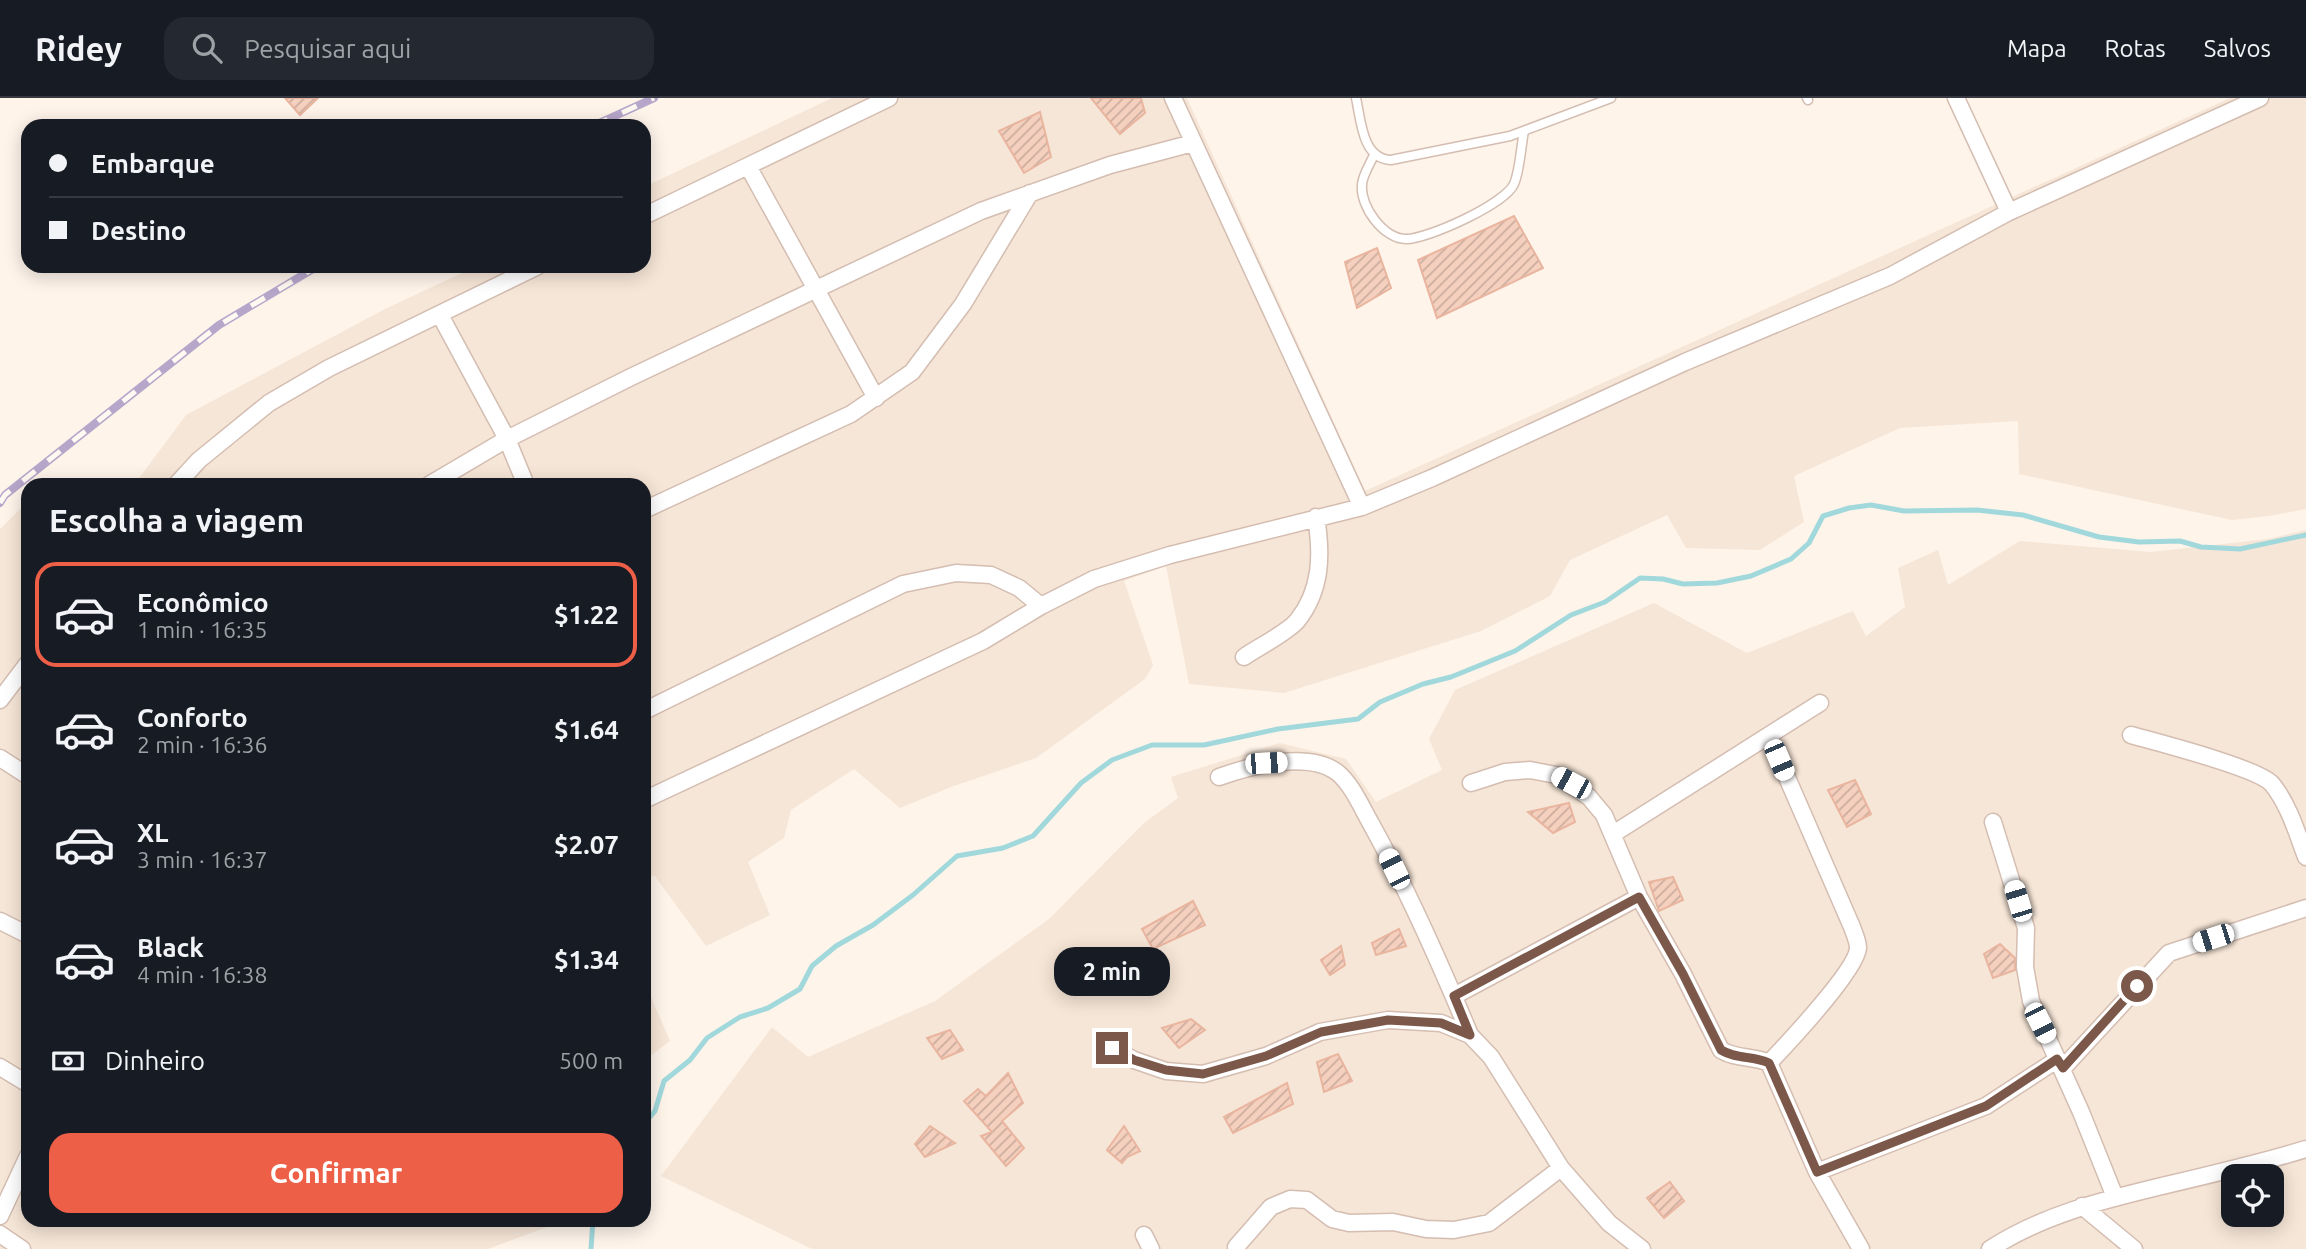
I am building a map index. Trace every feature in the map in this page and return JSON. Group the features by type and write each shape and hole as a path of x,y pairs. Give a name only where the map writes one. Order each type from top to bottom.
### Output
{"street":[{"path":"651,213 889,98"},
{"path":"1173,98 1362,507"},
{"path":"1956,98 2009,212"},
{"path":"651,797 983,641 1041,606 1094,579 1170,555 1362,507 1432,478 1685,362 1890,276 2009,212 2260,98"},
{"path":"441,478 507,439 981,212 1110,165 1193,143"},
{"path":"748,168 876,398"},
{"path":"651,507 851,414 912,372 963,304 1030,193"},
{"path":"182,478 198,460 269,403 329,368 524,273"},
{"path":"440,315 507,439 523,478"},
{"path":"1244,657 1297,622 1316,587 1321,549 1316,517"},
{"path":"651,707 902,584 956,573 991,575 1019,589 1041,606"},
{"path":"0,700 21,672"},
{"path":"1614,834 1820,703"},
{"path":"2131,735 2221,761 2270,782 2289,812 2306,857"},
{"path":"1769,736 1852,927 1858,947 1853,962 1805,1024 1769,1063"},
{"path":"0,758 21,772"},
{"path":"1219,777 1245,768 1289,762 1316,763 1337,772 1350,788 1382,845 1470,1035 1491,1057 1560,1168 1609,1223 1642,1249"},
{"path":"1471,783 1505,772 1530,770 1556,775 1589,797 1604,815 1614,834 1639,897 1683,974 1721,1050 1733,1057 1758,1058 1769,1063 1817,1172 1861,1249"},
{"path":"1993,822 2026,928 2025,967 2031,1001 2060,1063 2115,1197"},
{"path":"1454,996 1639,897"},
{"path":"1817,1172 1986,1106 2060,1063 2169,953 2306,908"},
{"path":"0,921 21,932"},
{"path":"1112,1048 1134,1060 1166,1070 1203,1074 1266,1056 1321,1032 1388,1020 1441,1023 1470,1035"},
{"path":"0,1067 21,1080"},
{"path":"1990,1249 2038,1222 2082,1206 2306,1149"},
{"path":"1236,1247 1271,1207 1290,1199 1307,1200 1332,1219 1349,1223 1393,1222 1426,1229 1454,1230 1489,1223 1560,1168"},
{"path":"0,1216 21,1171"},
{"path":"2082,1206 2134,1249"},
{"path":"0,1234 22,1249"}],"lane":[{"path":"1356,98 1364,135 1374,155 1381,160 1510,136 1611,98"},
{"path":"1374,155 1362,185 1365,202 1377,223 1392,237 1408,240 1456,224 1505,196 1514,184 1524,131"}],"shaded area":[{"path":"832,98 1187,98 1365,491 2230,98 2306,98 2306,509 2232,520 2019,474 2018,421 1900,428 1794,476 1804,522 1760,550 1686,548 1667,515 1570,560 1550,596 1481,631 1284,693 1189,684 1166,566 1124,581 1153,665 1145,679 1036,758 951,787 900,808 854,769 791,810 784,838 748,862 770,915 706,946 654,875 651,877 651,478 139,478 186,415 385,309 462,273 651,273 651,184"},
{"path":"21,508 21,1227 547,1227 488,1249 0,1249 0,529"},
{"path":"2306,530 2306,1249 812,1249 661,1176 772,1027 808,1057 935,1001 1049,919 1144,823 1178,798 1171,777 1280,743 1346,759 1376,802 1442,770 1429,739 1455,690 1654,603 1747,653 1853,611 1866,636 1905,607 1898,568 1938,550 1948,585 2020,541 2151,552 2268,539"},
{"path":"651,997 670,1041 651,1056"}],"building":[{"path":"285,98 318,98 300,115"},
{"path":"1091,98 1141,98 1145,113 1120,134"},
{"path":"1040,112 1051,157 1024,173 999,131"},
{"path":"1514,216 1543,268 1437,318 1418,260"},
{"path":"1377,248 1391,288 1357,308 1345,262"},
{"path":"1855,780 1871,814 1847,827 1828,790"},
{"path":"1569,803 1575,822 1553,833 1528,812"},
{"path":"1673,877 1683,900 1659,911 1649,882"},
{"path":"1193,901 1205,925 1153,949 1142,929"},
{"path":"1399,929 1406,946 1376,955 1372,943"},
{"path":"2000,944 2015,958 2015,970 1993,978 1984,954"},
{"path":"1341,946 1345,965 1330,975 1321,960"},
{"path":"1191,1019 1205,1030 1179,1048 1162,1028"},
{"path":"950,1030 963,1050 942,1059 927,1038"},
{"path":"1338,1054 1352,1081 1324,1092 1317,1062"},
{"path":"1008,1073 1023,1103 1002,1121 1024,1148 1006,1166 981,1136 992,1132 964,1101 978,1089 986,1096"},
{"path":"1287,1083 1293,1104 1233,1133 1224,1117"},
{"path":"930,1126 955,1143 925,1157 915,1144"},
{"path":"1124,1126 1140,1151 1127,1157 1122,1163 1107,1150"},
{"path":"1670,1182 1684,1201 1664,1218 1647,1198"}],"waterway":[{"path":"651,1116 664,1081 690,1060 707,1038 740,1017 768,1008 800,989 812,966 836,946 873,925 913,895 957,856 1003,848 1033,836 1081,783 1112,760 1152,745 1204,745 1278,729 1358,719 1380,702 1515,651 1571,615 1605,602 1640,578 1663,579 1683,584 1717,583 1751,576 1791,559 1809,543 1823,516 1849,508 1871,505 1904,511 1977,510 2023,515 2099,537 2139,542 2180,541 2201,547 2240,549 2306,535"},
{"path":"591,1249 593,1227"}],"railway":[{"path":"608,119 654,98"},
{"path":"26,478 219,325 306,273"},
{"path":"0,503 5,495 21,482"}],"route":[{"path":"1112,1048 1134,1060 1166,1070 1203,1074 1266,1056 1321,1032 1388,1020 1441,1023 1470,1035 1454,996 1639,897 1683,974 1721,1050 1733,1057 1758,1058 1769,1063 1817,1172 1986,1106 2057,1059 2063,1068 2137,986"}]}
